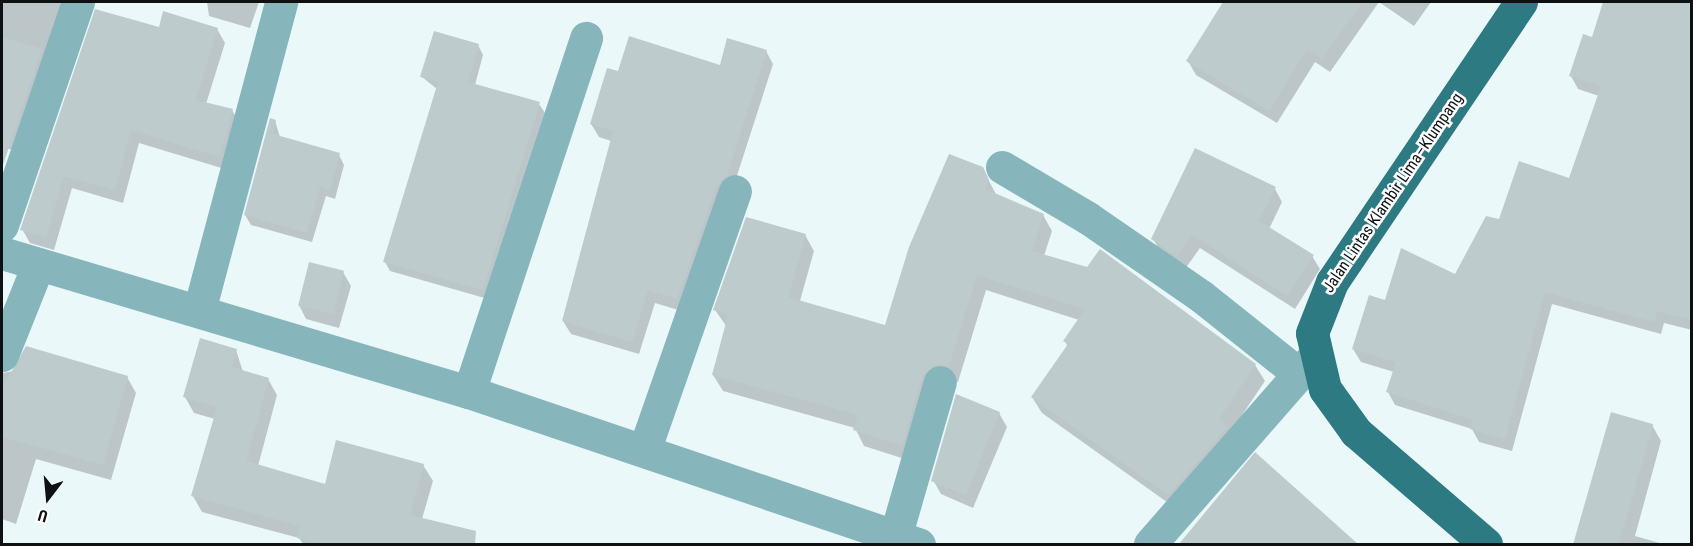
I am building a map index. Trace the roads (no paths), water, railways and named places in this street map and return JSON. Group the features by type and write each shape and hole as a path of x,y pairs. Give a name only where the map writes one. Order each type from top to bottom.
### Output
{"main road":[{"name":"Jalan Lintas Klambir Lima–Klumpang","path":"1486,544 1356,432 1307,365 1317,309 1332,282 1521,2"}],"street":[{"path":"2,225 78,2"},
{"path":"199,311 281,2"},
{"path":"469,392 586,38"},
{"path":"1002,167 1307,365 1150,544"},
{"path":"645,448 735,190"},
{"path":"2,252 38,266 199,311 469,392 645,448 908,539 940,382"},
{"path":"2,355 38,266"}]}
